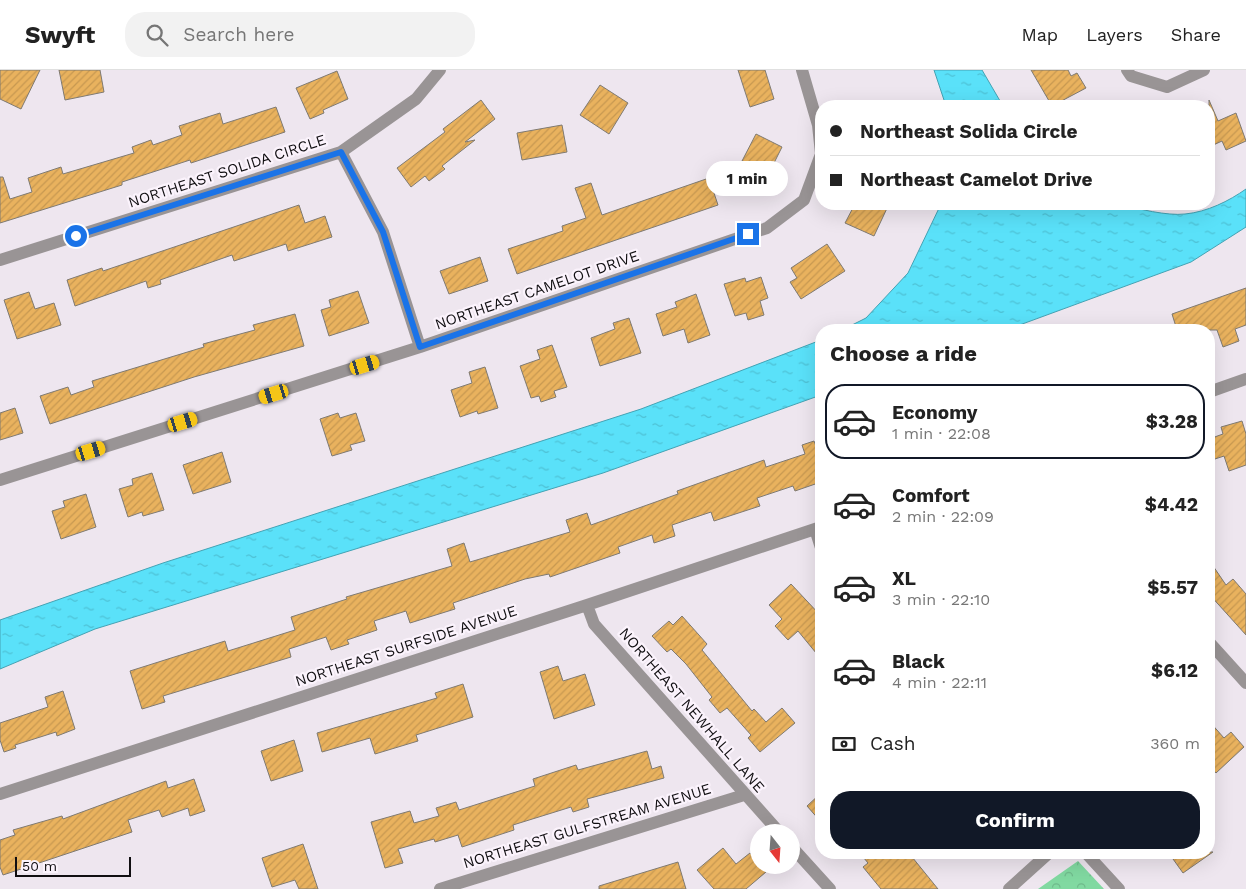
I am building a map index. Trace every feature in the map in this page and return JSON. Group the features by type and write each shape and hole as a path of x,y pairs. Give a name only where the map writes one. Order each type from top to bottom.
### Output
{"street":[{"name":"NORTHEAST SOLIDA CIRCLE","path":"0,260 341,152 416,99 440,70"},
{"name":"NORTHEAST CAMELOT DRIVE","path":"802,70 815,115"},
{"path":"1127,70 1131,76 1167,87 1204,70"},
{"path":"341,152 383,232 420,347"},
{"name":"NORTHEAST CAMELOT DRIVE","path":"0,480 420,347 767,228 804,200 815,170"},
{"path":"1215,390 1246,379"},
{"name":"NORTHEAST SURFSIDE AVENUE","path":"0,794 588,605 815,529"},
{"name":"NORTHEAST NEWHALL LANE","path":"588,605 594,624 772,824"},
{"path":"1215,649 1246,684"},
{"name":"NORTHEAST GULFSTREAM AVENUE","path":"440,889 744,794"},
{"path":"800,856 830,889"},
{"path":"1009,889 1042,859"},
{"path":"1091,859 1119,889"}],"green space":[{"path":"1078,861 1104,889 1038,889"}],"water":[{"path":"934,70 982,70 1000,100 944,100"},
{"path":"1246,189 1246,227 1191,262 1022,324 854,324 866,318 908,273 938,210 1144,210 1185,214 1215,210 1215,206"},
{"path":"815,342 815,397 603,473 95,629 0,669 0,620 163,563 641,409"}],"building":[{"path":"0,70 40,70 21,109 0,99"},
{"path":"59,70 100,70 104,92 65,100"},
{"path":"738,70 765,70 774,99 750,107"},
{"path":"1031,70 1068,70 1071,76 1077,73 1086,88 1063,100 1048,100"},
{"path":"337,71 348,99 323,110 324,113 310,119 296,88"},
{"path":"600,85 628,103 609,134 580,115"},
{"path":"481,100 495,119 465,142 475,140 442,166 445,169 429,181 425,176 411,187 397,168 445,132 443,129"},
{"path":"276,107 285,132 191,163 190,160 122,182 122,185 0,223 0,177 3,177 10,199 32,192 28,178 61,167 63,174 134,153 132,147 151,140 153,145 182,135 179,126 220,113 223,124"},
{"path":"1236,113 1246,141 1226,150 1222,141 1215,144 1215,114 1218,121"},
{"path":"562,125 567,152 522,160 517,133"},
{"path":"756,134 782,147 764,183 741,172 746,162 742,161"},
{"path":"709,178 718,205 517,274 508,249 563,231 562,226 586,218 575,188 591,183 602,215"},
{"path":"299,205 305,223 325,216 332,237 288,251 286,244 234,261 232,255 160,280 161,284 148,288 146,281 75,306 67,280 102,268 103,271"},
{"path":"852,210 886,210 874,236 845,223"},
{"path":"827,244 845,271 801,299 790,282 797,278 791,268"},
{"path":"480,257 488,281 449,294 440,271"},
{"path":"761,277 768,298 760,301 764,315 748,320 746,313 735,316 724,284 745,278 746,282"},
{"path":"1246,288 1246,325 1235,329 1239,341 1223,347 1217,330 1215,330 1215,324 1175,324 1172,314"},
{"path":"358,291 369,323 329,336 321,310 331,307 329,300"},
{"path":"29,292 35,309 54,303 61,325 17,339 4,300"},
{"path":"696,294 710,335 688,343 684,329 663,336 656,314 677,307 675,302"},
{"path":"295,314 304,346 194,377 50,424 40,396 68,387 71,395 94,387 92,381 204,347 203,344 255,330 253,325"},
{"path":"629,318 641,353 600,366 591,338 615,329 613,323"},
{"path":"552,345 567,387 554,391 556,397 541,402 539,396 531,398 520,366 540,359 537,350"},
{"path":"485,367 498,408 478,414 477,411 460,417 451,390 472,383 469,372"},
{"path":"15,408 23,433 0,440 0,413"},
{"path":"338,413 340,418 356,413 365,441 350,445 352,450 332,456 320,419"},
{"path":"1242,421 1246,434 1246,465 1229,471 1224,456 1215,459 1215,437 1223,434 1221,427"},
{"path":"814,441 815,444 815,484 795,491 793,486 757,498 760,506 714,521 711,512 672,525 675,536 654,543 652,535 618,547 620,553 550,577 549,574 525,579 453,603 455,609 410,623 406,611 374,621 377,630 347,640 349,644 331,650 326,637 289,649 291,657 163,696 165,702 142,709 130,671 225,641 228,651 295,630 291,617 347,599 346,597 452,566 447,549 464,543 470,562 570,532 566,520 587,513 591,525 678,494 677,491 764,460 766,467 805,454 802,445"},
{"path":"222,452 231,482 193,494 183,465"},
{"path":"152,473 164,510 143,516 142,512 128,517 119,489 133,485 132,479"},
{"path":"86,494 96,527 61,539 52,511 65,507 63,501"},
{"path":"1215,569 1226,585 1233,579 1246,594 1246,635 1215,601"},
{"path":"791,584 815,610 815,652 798,631 788,640 775,626 782,619 769,605"},
{"path":"682,616 707,644 702,650 752,711 754,709 766,722 782,708 795,723 760,752 748,738 751,735 727,708 720,713 709,700 712,697 686,664 671,649 667,652 652,636 669,621 673,625"},
{"path":"558,666 563,681 585,674 595,705 554,719 540,672"},
{"path":"463,684 473,717 416,735 418,741 375,754 370,738 322,752 317,733 437,698 435,693"},
{"path":"63,691 75,729 57,736 56,732 15,745 16,748 4,752 0,740 0,723 48,707 45,697"},
{"path":"1215,728 1224,738 1231,732 1244,747 1216,773"},
{"path":"294,740 303,771 271,781 261,751"},
{"path":"647,751 652,769 661,766 664,778 587,799 589,807 573,812 571,807 513,825 514,830 462,847 458,835 435,842 434,839 398,849 403,863 385,868 371,822 410,811 414,823 439,816 436,808 456,802 459,810 535,786 533,779 576,765 578,770"},
{"path":"194,779 205,811 190,816 188,808 162,817 159,810 128,820 132,832 3,875 0,867 0,840 15,835 13,830 62,816 63,819 166,781 168,788"},
{"path":"815,799 815,815 807,806"},
{"path":"303,844 318,889 299,889 295,880 272,887 262,858"},
{"path":"723,848 736,864 750,853 750,874 764,874 746,889 714,889 697,870"},
{"path":"865,859 914,859 938,889 881,889 863,867 868,863"},
{"path":"1173,859 1203,859 1183,873"},
{"path":"678,862 686,889 599,889 599,886"}],"route":[{"path":"76,236 341,152 383,232 420,347 748,234"}]}
